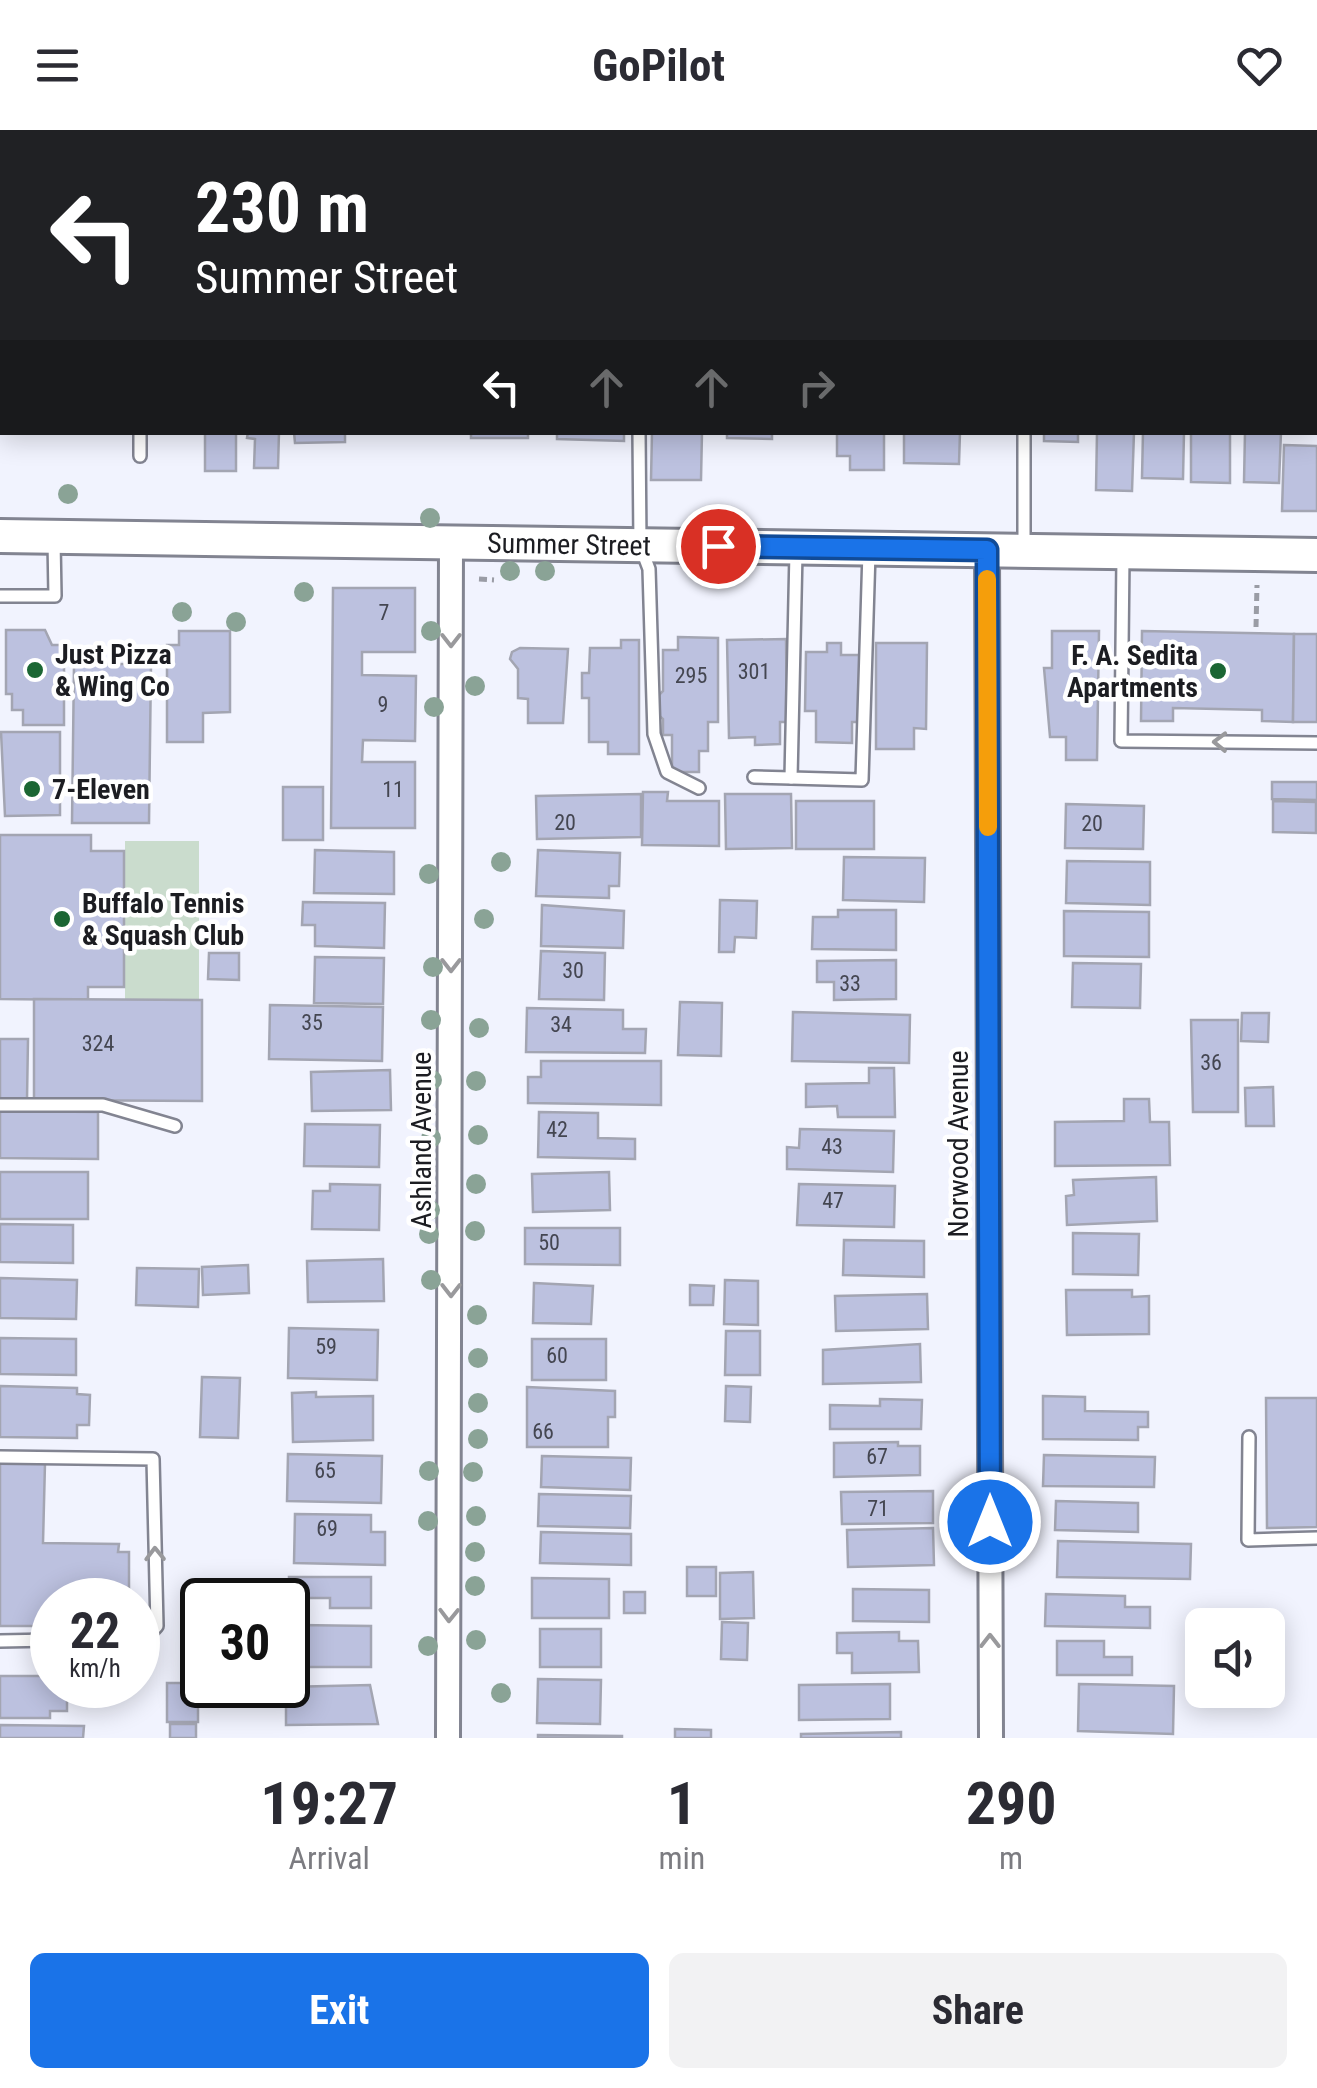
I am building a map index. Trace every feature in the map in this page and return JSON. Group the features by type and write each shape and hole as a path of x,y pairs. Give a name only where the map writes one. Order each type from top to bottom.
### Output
{"street":[{"name":"Summer Street","path":"0,536 1317,555"},
{"name":"Ashland Avenue","path":"448,1738 452,542"},
{"name":"Norwood Avenue","path":"987,550 991,1738"}],"lane":[{"path":"140,435 140,456"},
{"path":"639,435 640,545 648,568 654,734 666,772 699,788"},
{"path":"1024,435 1024,551"},
{"path":"0,596 56,596 54,536"},
{"path":"790,778 796,547"},
{"path":"754,777 862,780 869,548"},
{"path":"1123,552 1122,741 1317,743"},
{"path":"0,1105 103,1105 175,1126"},
{"path":"1248,1436 1248,1540 1317,1538"},
{"path":"0,1457 153,1459 156,1578"},
{"path":"0,1640 30,1640"}],"path":[{"path":"1256,626 1258,573"},
{"path":"480,579 494,580"}],"green space":[{"path":"125,841 199,841 199,1000 125,1000"}],"building":[{"path":"205,435 236,435 236,471 205,471"},
{"path":"279,435 278,468 254,468 255,439 247,438"},
{"path":"294,435 345,435 345,442 295,443"},
{"path":"471,435 528,435 528,438"},
{"path":"557,435 624,435 624,441 557,439"},
{"path":"652,435 702,435 701,480 651,480"},
{"path":"727,435 772,435 772,439"},
{"path":"837,435 884,435 884,470 850,470 850,456 837,456"},
{"path":"904,435 960,435 959,464 904,463"},
{"path":"1044,435 1078,435 1078,442 1044,441"},
{"path":"1097,435 1134,435 1132,491 1096,490"},
{"path":"1143,435 1184,435 1183,479 1142,478"},
{"path":"1191,435 1230,435 1230,483 1191,482"},
{"path":"1245,435 1281,435 1279,483 1244,482"},
{"path":"1284,445 1317,446 1317,511 1282,511"},
{"path":"333,588 415,588 415,652 362,652 362,675 416,676 415,741 363,740 362,762 415,762 415,828 331,828"},
{"name":"Just Pizza & Wing Co","path":"6,630 45,630 52,645 64,645 64,725 23,725 23,710 12,710 12,694 6,694"},
{"path":"179,631 230,631 230,712 203,713 203,742 167,742 167,645 179,645"},
{"path":"1052,631 1099,631 1097,760 1066,760 1066,737 1050,737 1044,668 1052,668"},
{"name":"F. A. Sedita Apartments","path":"1142,631 1294,634 1293,722 1262,721 1262,710 1173,708 1173,721 1141,721"},
{"path":"1294,634 1317,634 1317,722 1293,722"},
{"path":"678,637 718,638 718,722 708,722 708,751 699,751 699,772 672,772 672,735 663,735 663,719 655,712 655,699 663,691 663,650 678,650"},
{"path":"786,639 787,722 780,722 780,744 755,745 755,737 729,738 727,640"},
{"path":"621,640 639,640 639,754 608,754 608,742 589,742 589,698 582,698 582,673 589,673 590,648 621,648"},
{"path":"827,643 841,643 841,655 862,655 861,722 852,722 852,743 816,742 816,711 805,711 806,652 827,652"},
{"path":"876,643 927,643 926,729 914,728 914,749 876,749"},
{"path":"520,648 568,649 563,723 528,723 528,699 518,698 518,669 510,659 512,652"},
{"path":"74,664 151,664 149,823 72,823"},
{"name":"7-Eleven","path":"1,732 60,732 60,815 5,816"},
{"path":"1272,782 1317,782 1317,800 1272,799"},
{"path":"283,787 323,787 323,840 283,840"},
{"path":"643,792 668,792 667,801 719,801 719,846 642,845"},
{"path":"641,794 641,837 537,839 536,796"},
{"path":"725,794 791,794 792,848 726,849"},
{"path":"796,801 874,801 874,849 796,849"},
{"path":"1273,801 1316,802 1316,833 1273,832"},
{"path":"1066,804 1144,806 1143,849 1065,848"},
{"name":"Buffalo Tennis & Squash Club","path":"0,835 91,835 91,851 124,851 124,987 88,987 88,1000 0,999"},
{"path":"315,850 394,852 394,894 314,893"},
{"path":"538,850 620,853 619,886 609,886 609,898 536,896"},
{"path":"844,857 925,858 924,902 843,900"},
{"path":"1067,861 1150,862 1150,905 1066,903"},
{"path":"720,900 757,901 756,938 735,937 734,952 719,952"},
{"path":"303,902 385,903 384,948 315,946 315,925 302,925"},
{"path":"542,905 624,911 623,948 541,946"},
{"path":"838,910 896,910 896,950 812,949 813,917 838,917"},
{"path":"1064,911 1149,912 1149,957 1064,956"},
{"path":"541,951 605,953 604,1000 539,999"},
{"path":"209,953 239,953 239,980 208,979"},
{"path":"315,957 384,958 383,1004 314,1003"},
{"path":"896,960 896,999 834,1000 834,982 817,982 817,961"},
{"path":"1073,963 1141,964 1140,1008 1072,1007"},
{"path":"34,999 202,1000 202,1101 34,1100"},
{"path":"680,1002 722,1003 721,1056 678,1055"},
{"path":"270,1005 383,1007 382,1061 269,1059"},
{"path":"527,1008 623,1010 623,1029 646,1029 645,1053 526,1052"},
{"path":"793,1012 910,1015 909,1063 792,1061"},
{"path":"1242,1013 1269,1013 1268,1042 1241,1041"},
{"path":"1191,1020 1238,1020 1238,1112 1193,1112"},
{"path":"0,1039 28,1039 27,1099 0,1099"},
{"path":"541,1061 661,1061 661,1105 528,1103 528,1077 541,1077"},
{"path":"869,1068 894,1068 895,1117 838,1117 837,1106 806,1107 806,1084 869,1083"},
{"path":"390,1070 391,1110 312,1111 311,1072"},
{"path":"1273,1087 1274,1126 1246,1126 1245,1088"},
{"path":"1124,1099 1149,1099 1150,1122 1169,1122 1170,1165 1055,1166 1055,1122 1124,1121"},
{"path":"0,1111 98,1112 98,1159 0,1158"},
{"path":"539,1112 598,1113 598,1138 635,1139 635,1159 538,1157"},
{"path":"305,1124 380,1125 379,1167 304,1166"},
{"path":"800,1129 894,1131 893,1172 787,1169 787,1147 799,1148"},
{"path":"0,1172 88,1172 88,1219 0,1219"},
{"path":"609,1172 610,1210 533,1212 532,1174"},
{"path":"1156,1177 1157,1221 1067,1225 1066,1196 1074,1195 1073,1180"},
{"path":"330,1184 380,1185 379,1230 312,1229 313,1191 330,1191"},
{"path":"799,1184 895,1186 894,1227 797,1225"},
{"path":"0,1224 73,1225 73,1263 0,1262"},
{"path":"525,1228 620,1228 620,1265 525,1264"},
{"path":"1073,1233 1139,1234 1138,1275 1073,1274"},
{"path":"844,1240 924,1241 924,1277 843,1275"},
{"path":"383,1259 384,1301 308,1302 307,1261"},
{"path":"248,1265 249,1293 203,1295 202,1267"},
{"path":"137,1268 199,1269 198,1307 136,1305"},
{"path":"0,1278 77,1280 76,1319 0,1318"},
{"path":"725,1280 758,1281 758,1325 724,1324"},
{"path":"534,1283 593,1286 591,1324 533,1323"},
{"path":"690,1285 714,1286 713,1305 690,1305"},
{"path":"1066,1290 1132,1290 1132,1297 1149,1296 1149,1334 1067,1335"},
{"path":"927,1294 928,1329 836,1331 835,1296"},
{"path":"289,1328 378,1330 377,1380 288,1378"},
{"path":"726,1331 760,1331 760,1375 725,1375"},
{"path":"0,1338 76,1339 76,1375 0,1374"},
{"path":"532,1339 606,1339 606,1380 532,1380"},
{"path":"920,1344 921,1382 823,1384 823,1350"},
{"path":"202,1377 240,1378 238,1438 200,1437"},
{"path":"0,1386 77,1388 77,1394 90,1395 89,1425 77,1425 77,1438 0,1437"},
{"path":"726,1386 751,1387 750,1422 725,1421"},
{"path":"527,1387 615,1391 615,1417 608,1417 608,1447 527,1447"},
{"path":"316,1392 316,1397 373,1396 373,1440 293,1442 292,1393"},
{"path":"1043,1396 1085,1397 1085,1411 1148,1412 1148,1427 1138,1427 1138,1440 1043,1439"},
{"path":"1266,1398 1317,1398 1317,1527 1267,1528"},
{"path":"880,1399 922,1400 921,1429 830,1429 830,1405 880,1406"},
{"path":"898,1442 898,1446 920,1446 920,1475 834,1477 834,1443"},
{"path":"288,1454 382,1456 381,1503 287,1501"},
{"path":"1044,1455 1155,1457 1154,1487 1043,1486"},
{"path":"542,1456 631,1458 630,1490 541,1487"},
{"path":"0,1463 45,1463 43,1543 119,1544 118,1552 129,1552 129,1578 30,1578 30,1626 0,1626"},
{"path":"933,1491 933,1523 842,1524 841,1492"},
{"path":"539,1494 631,1496 630,1528 538,1526"},
{"path":"1056,1501 1138,1503 1138,1532 1055,1530"},
{"path":"295,1514 371,1515 371,1532 385,1532 385,1565 294,1563"},
{"path":"933,1528 934,1565 848,1567 847,1530"},
{"path":"541,1532 631,1534 631,1565 540,1563"},
{"path":"1058,1541 1191,1544 1190,1579 1057,1577"},
{"path":"687,1567 716,1567 716,1596 687,1596"},
{"path":"753,1572 754,1618 720,1619 720,1573"},
{"path":"371,1577 371,1608 330,1608 330,1598 310,1598 310,1578 289,1578"},
{"path":"532,1578 609,1579 609,1618 532,1618"},
{"path":"853,1589 929,1590 929,1622 853,1621"},
{"path":"624,1592 645,1592 645,1613 624,1613"},
{"path":"1046,1594 1125,1596 1125,1607 1150,1607 1150,1628 1045,1626"},
{"path":"722,1622 748,1623 747,1660 721,1659"},
{"path":"310,1625 371,1626 371,1667 310,1667"},
{"path":"540,1629 601,1629 601,1667 540,1667"},
{"path":"899,1632 899,1641 918,1641 919,1672 852,1673 852,1653 837,1653 837,1633"},
{"path":"1057,1641 1104,1641 1104,1657 1132,1657 1132,1675 1057,1675"},
{"path":"0,1676 30,1676 30,1708 67,1708 50,1711 50,1718 0,1718"},
{"path":"538,1679 601,1680 600,1724 537,1723"},
{"path":"167,1683 180,1683 180,1708 198,1708 198,1722 167,1722"},
{"path":"890,1684 890,1719 799,1720 799,1685"},
{"path":"1079,1684 1174,1686 1173,1734 1078,1731"},
{"path":"370,1685 378,1724 286,1725 286,1708 310,1708 310,1686"},
{"path":"170,1724 196,1724 196,1738 170,1738"},
{"path":"0,1725 84,1726 83,1738 0,1738"},
{"path":"675,1729 711,1730 711,1738 675,1738"},
{"path":"901,1732 901,1738 801,1738 801,1734"},
{"path":"622,1736 622,1738 538,1738"}],"slow traffic":[{"path":"987,579 988,827"}],"place":[{"name":"Just Pizza & Wing Co","path":"35,670"},
{"name":"F. A. Sedita Apartments","path":"1218,671"},
{"name":"7-Eleven","path":"32,789"},
{"name":"Buffalo Tennis & Squash Club","path":"62,919"}],"route":[{"path":"718,546 987,550 990,1522"}]}
